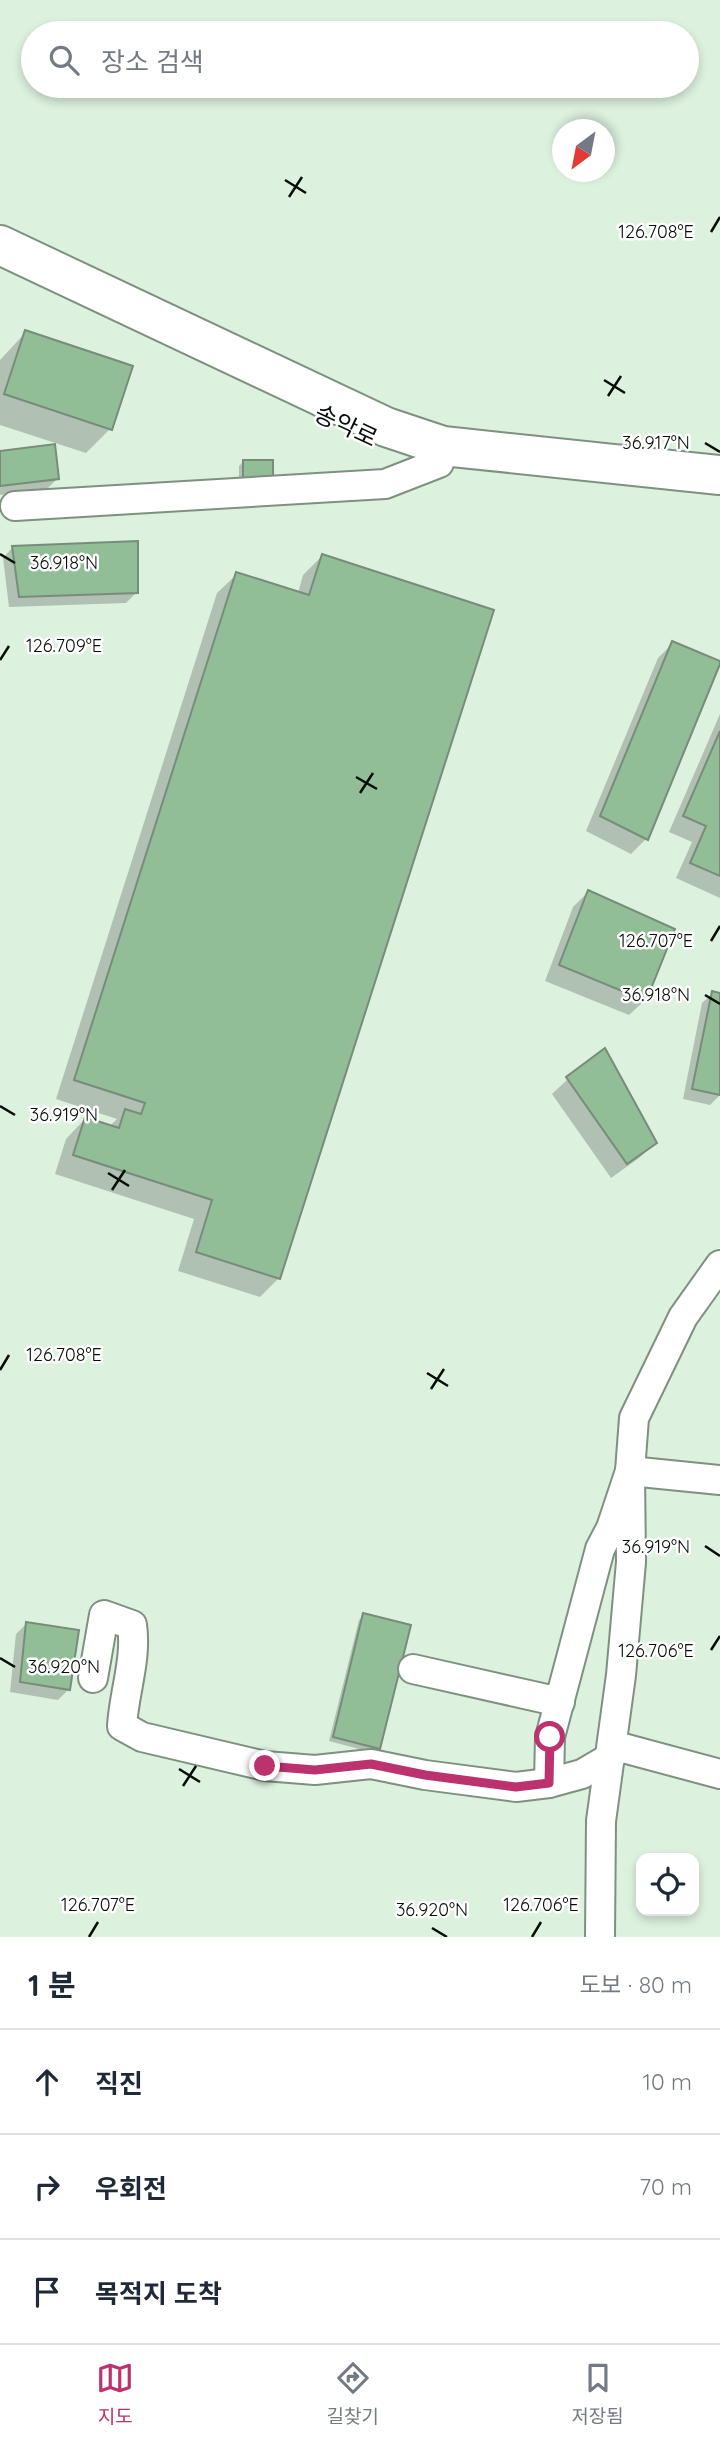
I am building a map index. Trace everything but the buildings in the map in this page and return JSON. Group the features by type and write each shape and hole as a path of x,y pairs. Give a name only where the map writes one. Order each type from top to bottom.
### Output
{"main road":[{"path":"0,245 386,427 443,446 720,475"},
{"name":"송악로","path":"0,262 385,444 439,463 720,490"}],"street":[{"path":"15,506 385,484 439,463"},
{"path":"600,1937 601,1821 612,1751 631,1562 630,1471 634,1418 683,1317 720,1265"},
{"path":"630,1471 720,1480"},
{"path":"549,1783 550,1737 600,1549 611,1528 630,1471"},
{"path":"93,1678 104,1615 132,1625 135,1645 122,1726 142,1737 265,1766 315,1770 371,1764 425,1775 516,1787 549,1783 582,1774 612,1751 720,1774"},
{"path":"413,1669 560,1702"}],"route":[{"path":"265,1766 315,1770 371,1764 425,1775 516,1787 549,1783 550,1737"}]}
